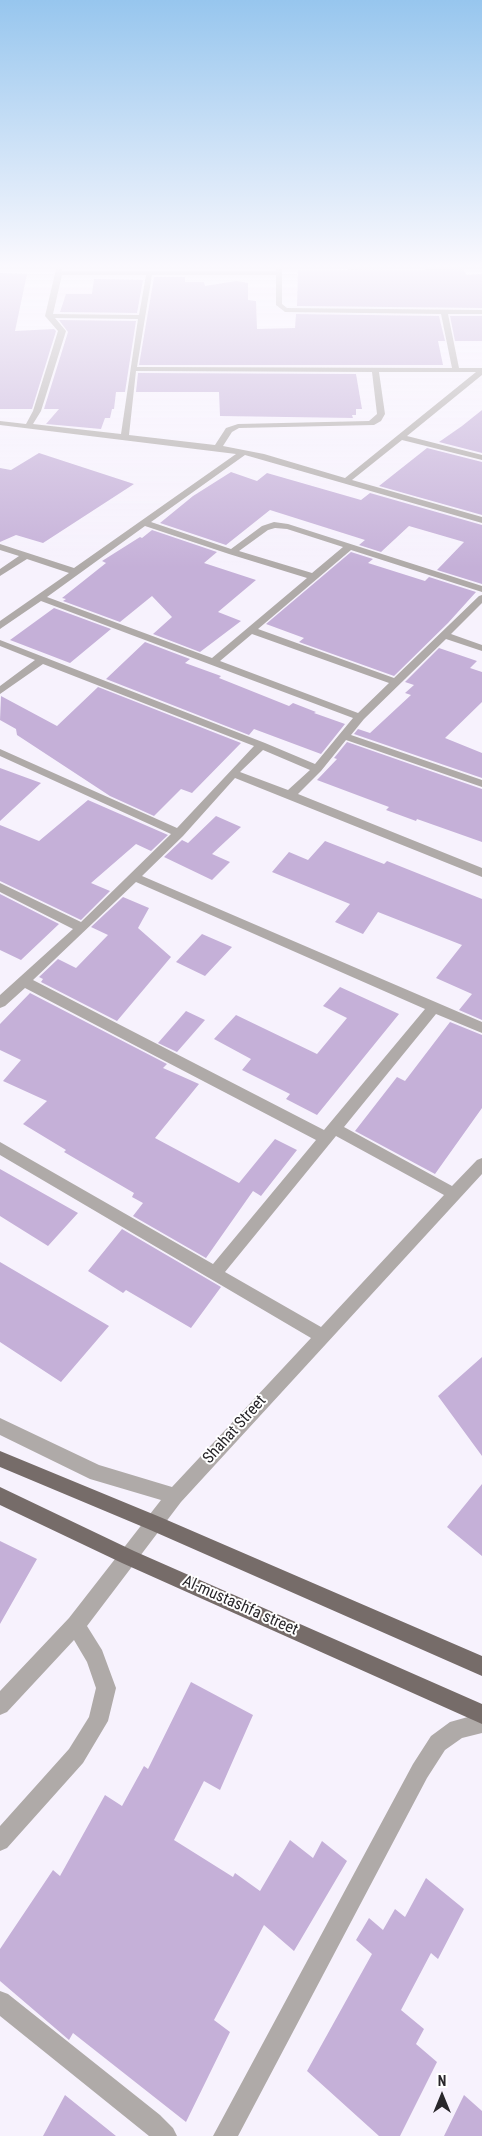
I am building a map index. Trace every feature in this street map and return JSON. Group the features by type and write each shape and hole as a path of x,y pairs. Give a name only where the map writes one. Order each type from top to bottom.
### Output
{"main road":[{"path":"0,1459 154,1523 482,1666"},
{"name":"Al-mustashfa street","path":"0,1496 128,1556 482,1714"}],"street":[{"path":"28,427 37,411 50,369"},
{"path":"125,438 133,369 482,370"},
{"path":"218,448 229,430 238,426 371,423 378,419 381,414 375,369"},
{"path":"347,480 482,370"},
{"path":"0,423 218,448 279,460 482,520"},
{"path":"402,437 482,458"},
{"path":"0,626 243,453"},
{"path":"144,523 314,577"},
{"path":"232,552 265,528 274,525 288,527 482,589"},
{"path":"0,546 76,572"},
{"path":"213,662 350,546"},
{"path":"0,574 27,555"},
{"path":"39,597 360,717"},
{"path":"290,795 316,769 360,717 482,598"},
{"path":"251,630 395,682"},
{"path":"444,635 482,648"},
{"path":"0,642 261,745 316,769"},
{"path":"0,691 43,659"},
{"path":"344,736 482,784"},
{"path":"0,1003 82,928 179,833 261,745"},
{"path":"0,752 179,833"},
{"path":"234,773 482,873"},
{"path":"134,877 482,1028"},
{"path":"0,887 82,928"},
{"path":"25,982 454,1194"},
{"path":"214,1274 434,1007"},
{"path":"0,1148 322,1336"},
{"name":"Shahat Street","path":"0,1705 76,1625 175,1496 482,1164"},
{"path":"0,1426 96,1473 175,1496"},
{"path":"0,1841 76,1756 98,1721 106,1688 95,1657 76,1625"},
{"path":"225,2136 420,1771 438,1743 457,1729 482,1723"},
{"path":"0,2002 152,2123 165,2136"}],"building":[{"path":"0,369 44,369 32,409 0,409"},
{"path":"57,369 129,369 125,392 116,392 114,409 112,409 110,418 105,418 101,429 46,424 59,409 44,409"},
{"path":"138,373 356,374 362,409 356,409 356,415 352,415 353,418 220,416 219,392 136,392"},
{"path":"482,410 482,453 439,442 462,426"},
{"path":"427,448 482,462 482,515 379,486"},
{"path":"39,453 134,484 43,543 16,535 0,542 0,468 11,470"},
{"path":"231,472 257,481 267,473 361,500 370,493 482,525 482,584 437,570 464,542 409,526 381,552 359,545 365,540 270,510 226,545 160,523 193,496"},
{"path":"152,530 217,552 204,563 256,580 218,612 241,621 200,652 153,634 172,617 152,596 120,622 63,601 66,599 62,598 106,563 102,561 140,537 142,538"},
{"path":"351,552 373,559 368,563 425,581 429,577 476,592 448,623 394,676 299,642 304,638 266,624"},
{"path":"54,608 111,629 70,663 10,640"},
{"path":"145,642 190,659 185,663 221,676 219,678 289,706 293,703 345,724 321,754 254,729 249,735 106,679"},
{"path":"439,648 477,661 470,668 482,672 482,702 445,738 482,753 482,778 354,734 358,729 370,733 411,695 405,693 414,685 405,682"},
{"path":"98,687 241,743 192,793 181,789 154,816 110,796 17,735 16,729 0,720 1,696 57,726"},
{"path":"347,742 482,789 482,842 386,810 389,807 317,780 337,759 334,758"},
{"path":"0,768 41,783 0,821"},
{"path":"88,800 168,835 151,851 136,844 91,883 110,891 81,920 0,881 0,825 39,841"},
{"path":"216,816 241,827 212,854 230,862 212,880 164,857 182,840 188,843"},
{"path":"325,841 384,864 387,861 482,899 482,1020 459,1010 472,994 436,978 462,945 378,912 363,934 335,922 350,904 272,872 289,852 308,860"},
{"path":"0,894 59,924 21,960 0,950"},
{"path":"123,897 149,908 138,928 171,957 117,1021 41,982 43,979 39,977 58,959 76,968 108,935 91,927"},
{"path":"202,934 232,947 205,976 176,962"},
{"path":"340,987 399,1014 317,1115 286,1099 290,1094 242,1070 251,1059 214,1039 236,1015 317,1054 347,1018 323,1006"},
{"path":"30,993 167,1064 163,1068 199,1084 155,1138 239,1183 275,1139 297,1150 261,1196 253,1191 206,1258 133,1216 143,1203 132,1197 134,1193 64,1152 66,1150 23,1124 47,1101 3,1081 21,1060 0,1050 0,1024"},
{"path":"186,1011 205,1020 177,1052 158,1043"},
{"path":"450,1022 482,1035 482,1108 435,1174 355,1131 397,1077 405,1081"},
{"path":"0,1169 78,1213 48,1246 0,1216"},
{"path":"122,1229 221,1287 191,1328 126,1290 123,1293 88,1271"},
{"path":"0,1262 109,1326 61,1382 0,1342"},
{"path":"482,1357 482,1456 438,1396"},
{"path":"482,1484 482,1556 447,1527"},
{"path":"0,1541 37,1559 0,1624"},
{"path":"191,1682 253,1715 220,1790 204,1781 174,1840 233,1877 235,1873 260,1891 290,1840 313,1858 322,1841 347,1861 294,1951 264,1925 214,2020 230,2032 186,2122 73,2033 69,2040 0,1981 0,1949 53,1870 60,1876 105,1795 122,1806 144,1766 148,1769"},
{"path":"426,1878 464,1909 438,1959 431,1953 401,2010 424,2029 416,2044 437,2062 400,2136 379,2136 307,2071 372,1954 356,1940 369,1918 383,1930 395,1909 405,1917"},
{"path":"65,2095 116,2136 43,2136"},
{"path":"464,2095 482,2111 482,2136 444,2136"}]}
